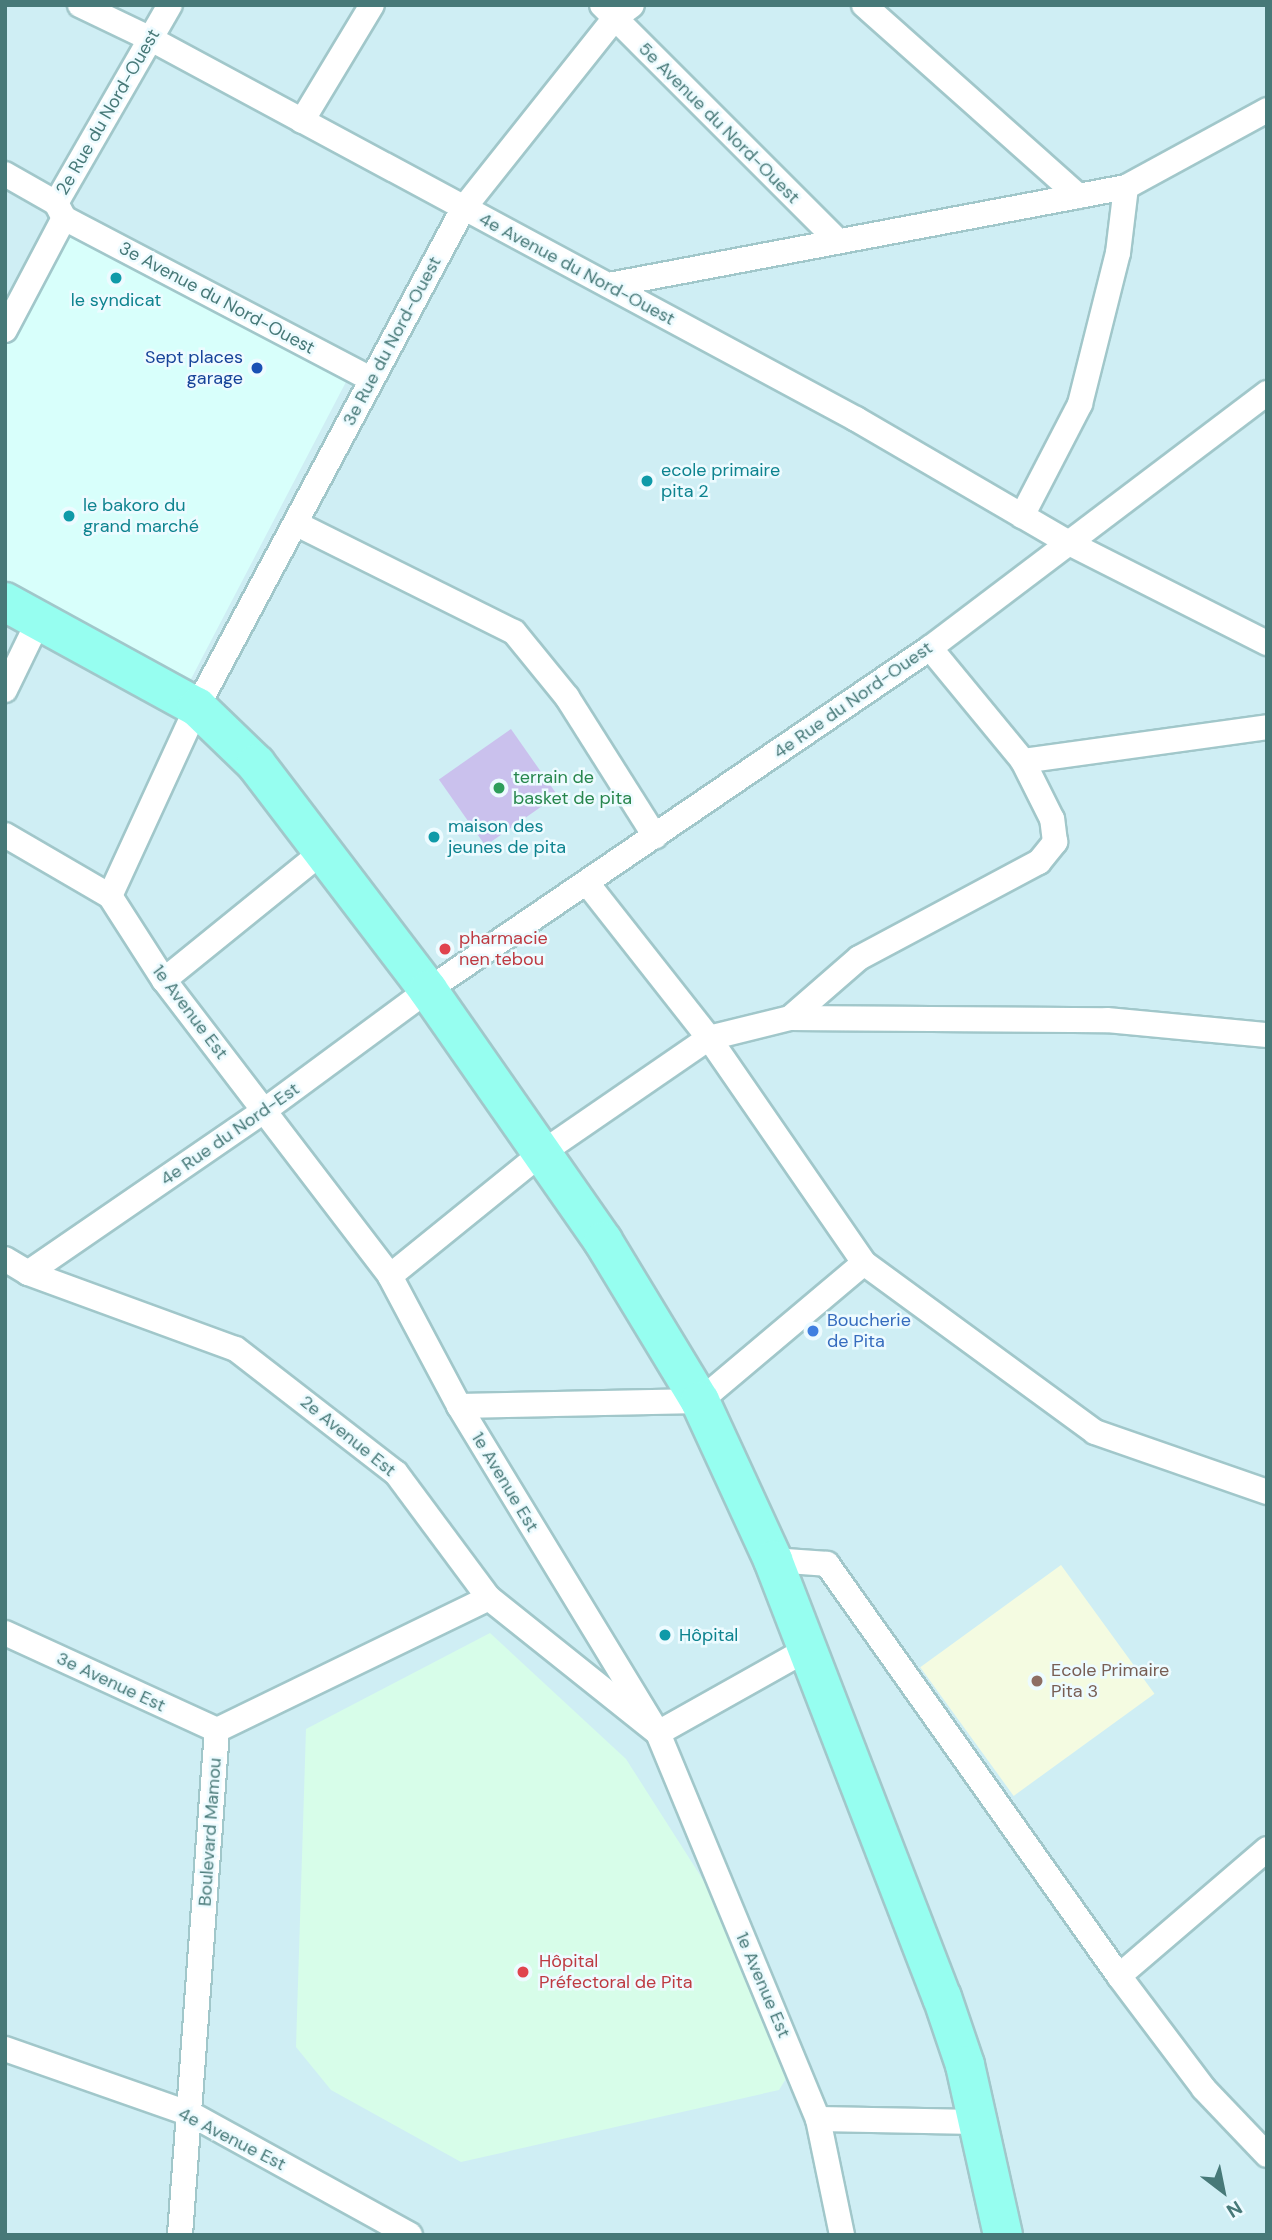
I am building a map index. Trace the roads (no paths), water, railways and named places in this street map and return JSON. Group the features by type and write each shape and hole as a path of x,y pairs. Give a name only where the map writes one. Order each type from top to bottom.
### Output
{"highway":[{"path":"5,601 197,707 256,764 321,853 428,990 543,1153 700,1401 773,1560 942,1997 978,2122 1003,2235"}],"street":[{"name":"4e Avenue du Nord-Ouest","path":"80,5 151,39 856,419 1069,543 1267,643"},
{"name":"2e Rue du Nord-Ouest","path":"5,330 60,211 170,5"},
{"path":"302,121 372,5"},
{"path":"864,5 1078,196"},
{"name":"3e Rue du Nord-Ouest","path":"110,896 197,707 297,524 369,377 463,209 616,9"},
{"name":"5e Avenue du Nord-Ouest","path":"616,9 836,240"},
{"path":"609,285 1126,187 1267,110"},
{"name":"3e Avenue du Nord-Ouest","path":"5,174 60,211 369,377"},
{"path":"1023,516 1080,404 1118,253 1126,187"},
{"name":"4e Rue du Nord-Ouest","path":"428,990 930,648 1267,393"},
{"path":"297,524 514,632 567,697 655,836"},
{"path":"5,690 38,620"},
{"path":"790,1017 859,958 1039,862 1055,842 1052,820 1023,761 930,648"},
{"path":"1023,761 1267,727"},
{"name":"1e Avenue Est","path":"5,835 110,896 164,980 390,1276 458,1406 658,1733 818,2119 842,2235"},
{"path":"164,980 321,853"},
{"path":"587,883 709,1038 864,1263 1095,1433 1267,1492"},
{"name":"4e Rue du Nord-Est","path":"29,1273 265,1111 428,990"},
{"path":"390,1276 543,1153 709,1038 790,1017 1107,1020 1267,1035"},
{"name":"2e Avenue Est","path":"5,1259 29,1273 236,1349 396,1473 489,1598 658,1733"},
{"path":"458,1406 700,1401 864,1263"},
{"path":"773,1560 827,1564 1119,1976 1204,2089 1267,2155"},
{"path":"217,1730 489,1598"},
{"name":"3e Avenue Est","path":"5,1633 217,1730"},
{"path":"658,1733 806,1650"},
{"name":"Boulevard Mamou","path":"180,2235 191,2114 217,1730"},
{"path":"1119,1976 1267,1849"},
{"name":"4e Avenue Est","path":"5,2049 191,2114 410,2235"},
{"path":"818,2119 978,2122"}],"place":[{"name":"le syndicat","path":"116,278"},
{"name":"Sept places garage","path":"257,368"},
{"name":"ecole primaire pita 2","path":"647,481"},
{"name":"le bakoro du grand marché","path":"69,516"},
{"name":"terrain de basket de pita","path":"499,788"},
{"name":"maison des jeunes de pita","path":"434,837"},
{"name":"pharmacie nen tebou","path":"445,949"},
{"name":"Boucherie de Pita","path":"813,1331"},
{"name":"Hôpital","path":"665,1635"},
{"name":"Ecole Primaire Pita 3","path":"1037,1681"},
{"name":"Hôpital Préfectoral de Pita","path":"523,1972"}]}
